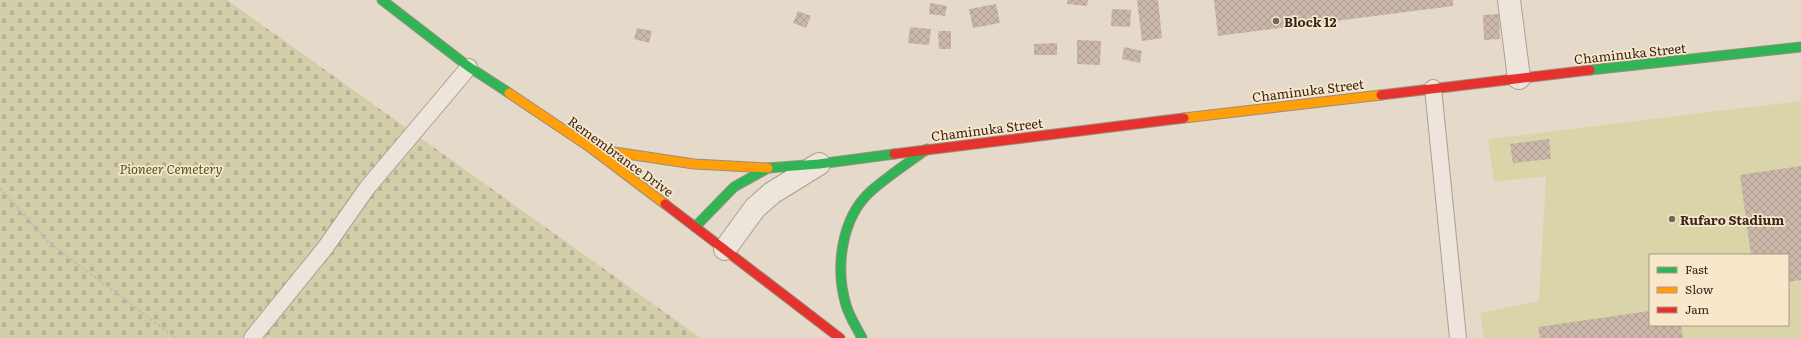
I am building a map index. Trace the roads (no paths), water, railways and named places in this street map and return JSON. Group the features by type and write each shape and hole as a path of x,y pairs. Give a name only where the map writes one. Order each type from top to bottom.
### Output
{"street":[{"name":"Remembrance Drive","path":"382,0 469,67 591,148 840,338"},
{"path":"1509,0 1519,78"},
{"name":"Chaminuka Street","path":"591,148 694,164 768,168 819,164 928,149 1433,88 1801,47"},
{"path":"862,338 846,306 841,278 843,242 854,212 870,192 928,149"},
{"path":"725,249 755,208 772,193 819,164"},
{"path":"695,227 734,187 768,168"}],"lane":[{"path":"252,338 324,248 367,188 469,67"},
{"path":"1433,88 1458,338"}],"place":[{"name":"Block 12","path":"1276,21"},
{"name":"Rufaro Stadium","path":"1672,219"}],"park label":[{"name":"Pioneer Cemetery","path":"171,168"}]}
